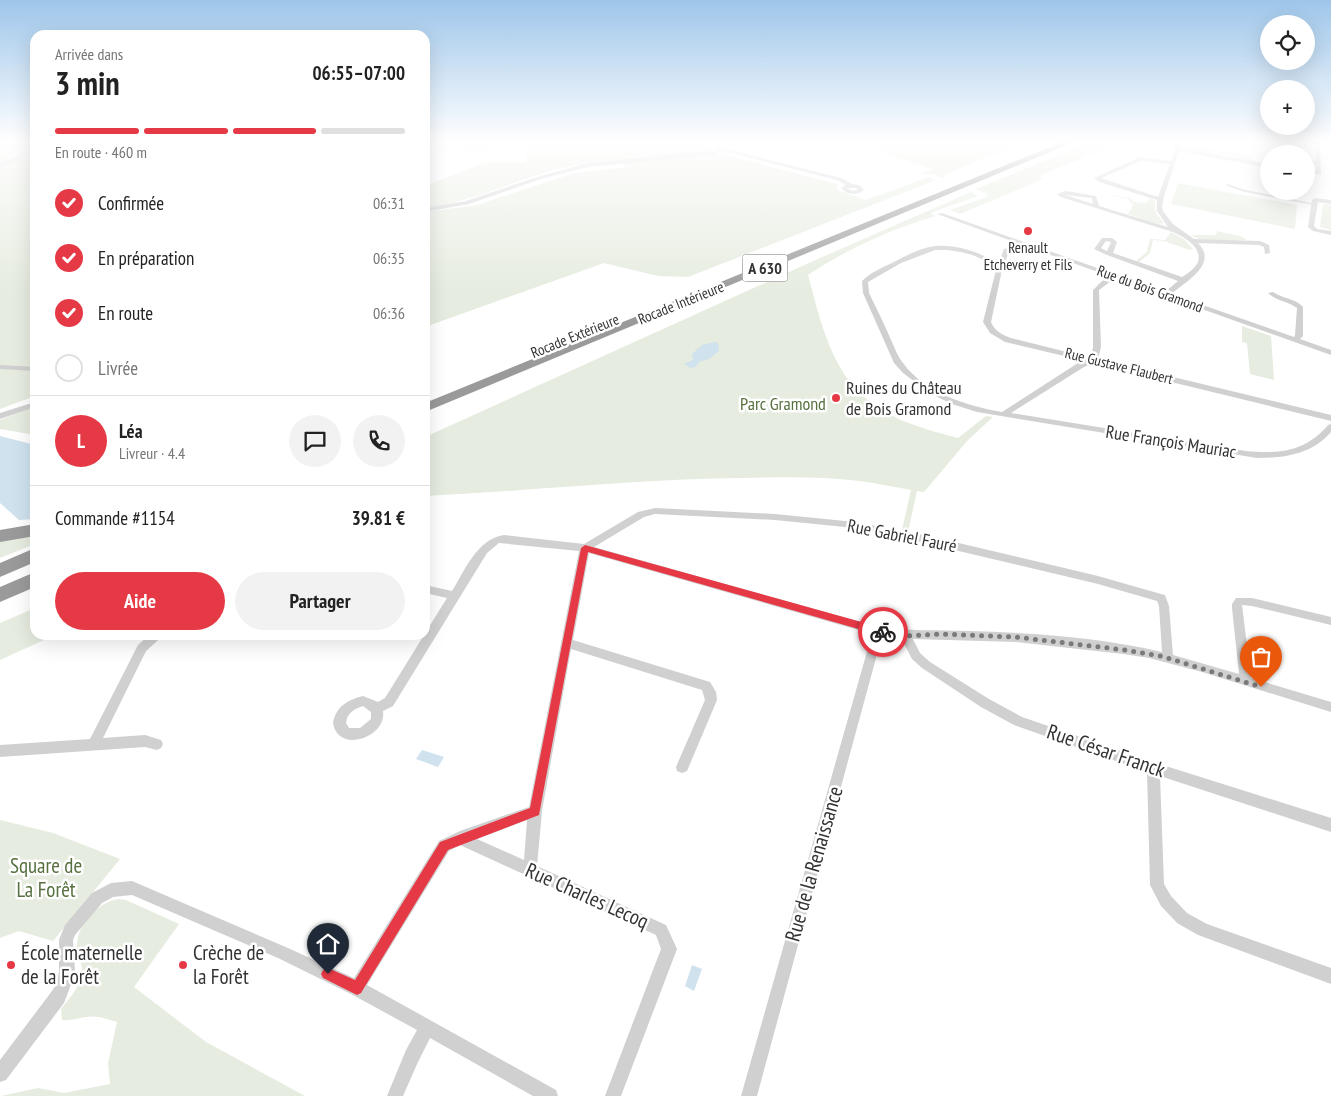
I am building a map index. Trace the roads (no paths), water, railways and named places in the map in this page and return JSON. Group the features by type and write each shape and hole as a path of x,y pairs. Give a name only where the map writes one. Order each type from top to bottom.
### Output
{"highway":[{"name":"Rocade Extérieure","path":"430,395 932,191"},
{"name":"Rocade Intérieure","path":"430,406 951,191"},
{"path":"0,536 30,531"},
{"path":"0,570 30,557"},
{"path":"0,584 30,571"},
{"path":"0,595 30,581"}],"street":[{"path":"430,209 467,203 501,191"},
{"path":"1134,191 1160,199"},
{"path":"1163,191 1160,199 1160,210 1174,229"},
{"path":"1246,191 1314,204"},
{"path":"1096,207 1094,197 1066,193 1060,194 1096,207 1174,229 1194,242 1202,253 1199,267 1166,294"},
{"path":"1331,202 1316,200 1312,213 1312,228 1331,233"},
{"name":"Rue du Bois Gramond","path":"940,214 1331,353"},
{"path":"1194,242 1260,243 1267,246 1266,253"},
{"name":"Rue François Mauriac","path":"999,270 996,265 985,259 958,250 936,248 869,278 865,282 864,287 898,364 903,370 922,384 960,404 977,410 1246,454 1268,456 1300,450 1310,445 1331,428"},
{"name":"Rue Gustave Flaubert","path":"1007,249 999,270 987,322 994,332 1008,340 1331,418"},
{"path":"1109,254 1183,280"},
{"path":"1004,414 1081,364 1094,360 1097,347 1096,290 1114,276"},
{"path":"1271,293 1275,296 1292,300 1300,306 1299,336 1295,340"},
{"path":"0,367 30,369"},
{"path":"0,416 30,406"},
{"name":"Rue Gabriel Fauré","path":"585,548 641,514 655,510 775,517 855,525 929,540 1098,580 1161,598 1164,606 1168,658"},
{"path":"430,636 483,550 496,540 504,539 585,548 878,631 905,636 940,634 1015,637 1125,650 1168,658 1331,707"},
{"path":"530,870 535,811 585,548"},
{"path":"430,590 455,596"},
{"path":"1246,682 1237,608 1237,604 1240,601 1252,602 1331,621"},
{"name":"Rue de la Renaissance","path":"749,1096 878,631"},
{"name":"Rue César Franck","path":"905,636 916,656 926,666 984,703 1018,721 1153,768 1331,825"},
{"path":"94,744 142,648 150,640"},
{"path":"377,708 389,702 428,640"},
{"path":"567,642 706,686 710,692 711,700 682,767"},
{"path":"0,750 145,741 157,744"},
{"path":"1153,768 1157,885 1166,901 1182,918 1203,930 1331,976"},
{"path":"357,988 444,846 460,838 535,811"},
{"name":"Rue Charles Lecoq","path":"460,838 661,930 669,949 612,1096"},
{"path":"0,1074 58,997 64,985 67,971 66,940 70,930 97,898 110,890 132,888 272,948 357,988 550,1096"},
{"path":"395,1096 412,1056 427,1028"}],"water":[{"path":"718,343 719,351 709,359 699,362 696,367 690,368 684,364 693,360 692,354 702,345"},
{"path":"0,436 30,444 30,519 19,520 0,503"},
{"path":"422,750 444,757 438,767 416,759"},
{"path":"692,965 702,969 694,991 685,986"}],"place":[{"name":"Renault Etcheverry et Fils","path":"1028,231"},
{"name":"Ruines du Château de Bois Gramond","path":"836,398"},
{"name":"École maternelle de la Forêt","path":"11,965"},
{"name":"Crèche de la Forêt","path":"183,965"}],"park label":[{"name":"Parc Gramond","path":"783,404"},
{"name":"Square de La Forêt","path":"46,878"}]}
